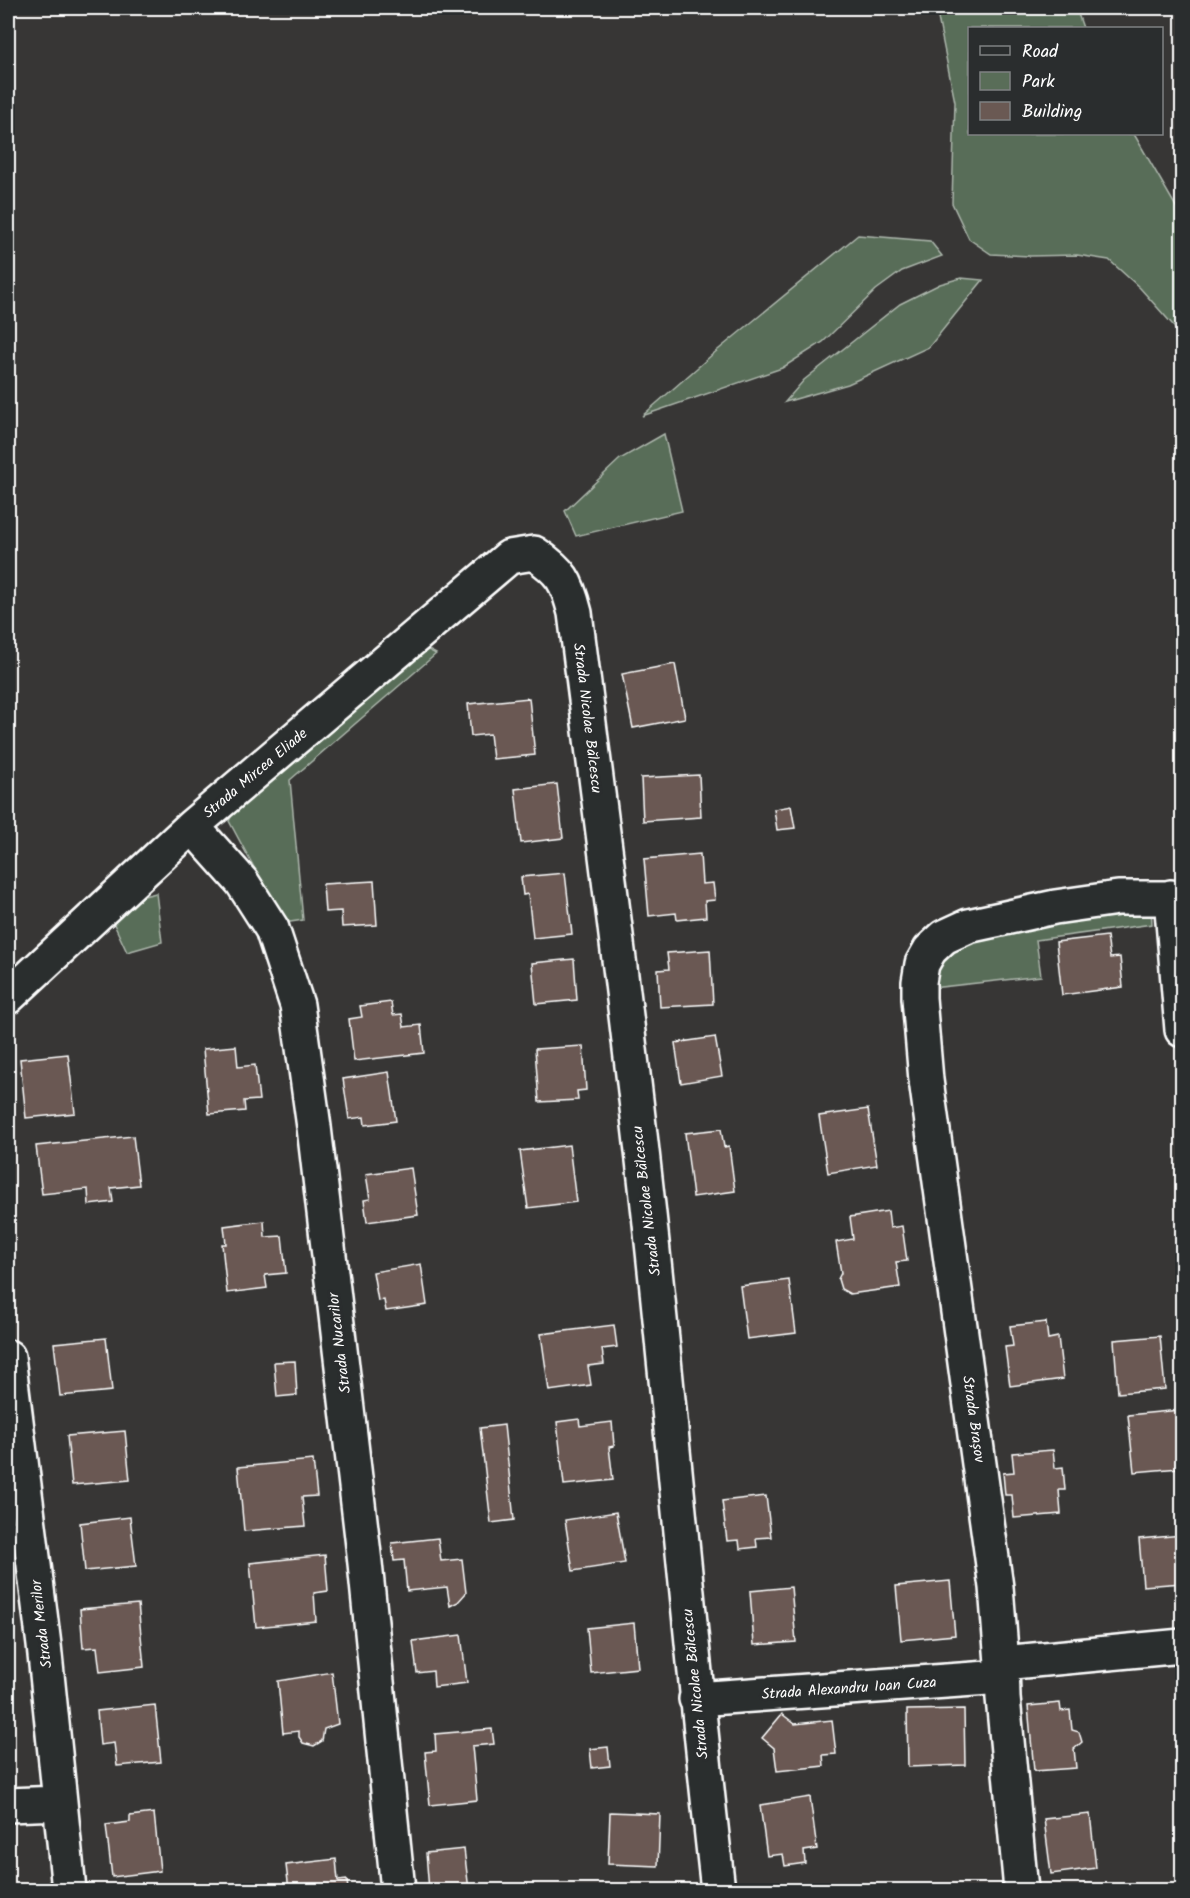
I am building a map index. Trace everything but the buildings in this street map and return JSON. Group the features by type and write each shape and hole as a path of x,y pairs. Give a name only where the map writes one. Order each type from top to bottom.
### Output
{"street":[{"name":"Strada Nicolae Bălcescu","path":"509,557 534,553 554,567 569,588 575,613 613,908 656,1278 696,1699 718,1890"},
{"name":"Strada Mircea Eliade","path":"8,997 192,826 509,557"},
{"name":"Strada Nucarilor","path":"192,826 242,882 273,929 297,1005 365,1563 398,1890"},
{"name":"Strada Brașov","path":"1021,1890 1005,1721 996,1587 926,1080 919,982 922,964 930,950 944,937 968,926 1076,904 1118,898 1177,898"},
{"path":"1177,898 1182,1030"},
{"name":"Strada Merilor","path":"8,1357 44,1645 69,1890"},
{"name":"Strada Alexandru Ioan Cuza","path":"696,1699 1002,1670 1182,1646"},
{"path":"8,1805 59,1803"}],"green space":[{"path":"936,8 1076,8 1083,27 968,27 968,135 1135,135 1182,217 1182,342 1173,325 1140,288 1109,260 1077,255 991,254 969,239 952,203 955,102"},
{"path":"858,235 930,241 942,256 902,271 876,290 823,342 782,368 642,416 713,354"},
{"path":"961,278 983,280 929,347 848,384 785,402 804,380 900,304 940,284"},
{"path":"664,434 682,511 576,536 565,511 620,459"},
{"path":"417,644 436,654 290,780 303,920 284,923 229,821 237,804"},
{"path":"156,893 162,942 127,952 112,920 136,898"},
{"path":"1151,906 1152,924 1036,940 1041,976 931,988 946,955 974,934"}]}
